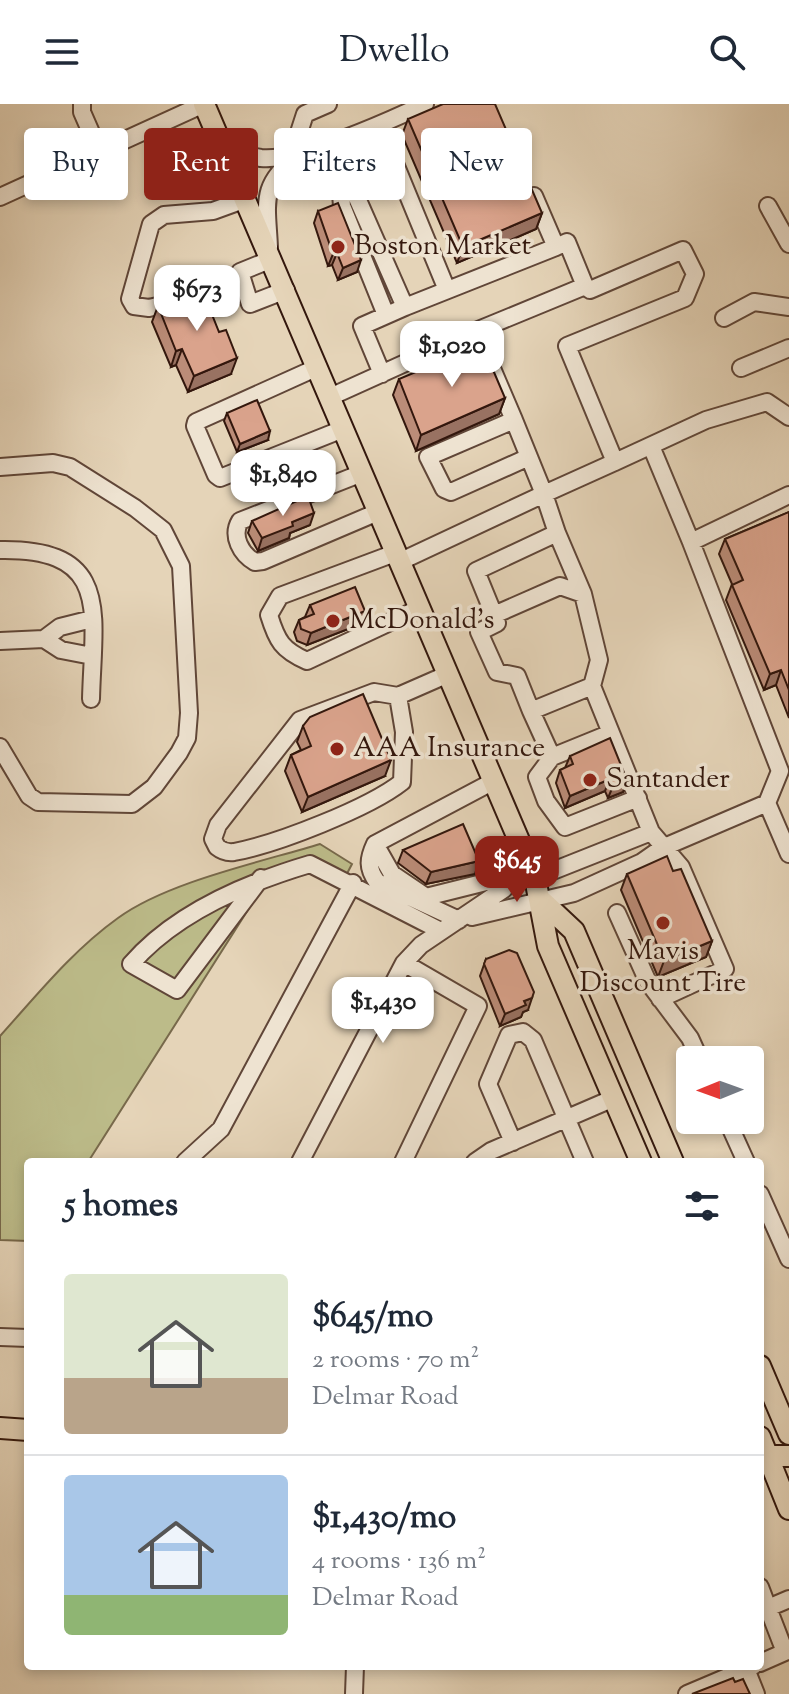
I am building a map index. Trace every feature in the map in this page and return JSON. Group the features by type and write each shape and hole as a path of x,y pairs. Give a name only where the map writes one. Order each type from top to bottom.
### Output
{"main road":[{"path":"204,104 215,128"},
{"path":"246,200 535,878 542,901 548,946 639,1158"},
{"path":"542,901 574,931 671,1158"},
{"path":"630,1138 657,1126"},
{"path":"764,1375 789,1434"},
{"path":"0,1428 24,1430"},
{"path":"769,1452 789,1509"}],"street":[{"path":"82,104 89,128"},
{"path":"128,138 204,104"},
{"path":"303,128 305,114 328,104"},
{"path":"363,128 419,105"},
{"path":"274,175 268,188 270,255 240,272 250,304 286,290"},
{"path":"0,197 24,186"},
{"path":"405,188 447,290"},
{"path":"532,191 556,247"},
{"path":"243,200 213,211 164,215 151,224 130,299 134,306 149,308 243,286"},
{"path":"342,200 386,315"},
{"path":"358,200 405,307"},
{"path":"768,206 789,244"},
{"path":"382,374 362,326 405,307 567,242 585,286 590,290 683,250 695,274 685,298 567,346 615,462"},
{"path":"330,397 585,286"},
{"path":"724,318 754,302 789,307"},
{"path":"476,331 583,594 599,660 592,686 651,832 681,867 725,969 660,999"},
{"path":"741,368 789,348"},
{"path":"318,367 196,422 195,426 220,478 343,429"},
{"path":"418,609 307,661 286,652 269,615 280,596 397,558 706,420 767,402 789,417"},
{"path":"514,420 428,457 444,489 451,492 529,457"},
{"path":"492,782 375,844 369,858 370,871 377,882 459,920 574,893 642,862 662,848 767,803 780,771 651,446"},
{"path":"0,467 53,463 70,467 163,530 181,566 189,713 187,738 179,753 154,787 141,799 124,806 38,802 29,796 0,747"},
{"path":"362,473 240,521 236,527 242,552 255,562 263,561 378,512"},
{"path":"691,542 789,495"},
{"path":"552,757 517,676 497,672 483,647 479,632 497,623 476,571 557,533"},
{"path":"0,550 44,552 64,558 78,570 88,587 92,619 91,699"},
{"path":"494,615 560,586 583,594"},
{"path":"0,641 44,639 60,627 92,619"},
{"path":"44,639 61,650 92,656"},
{"path":"398,696 404,732 402,782 388,793 307,828 232,853 217,847 213,839 218,825 300,720 374,692 398,696 446,675"},
{"path":"531,711 592,686"},
{"path":"611,733 552,757 537,777 546,801 565,827 638,798"},
{"path":"767,803 789,854"},
{"path":"535,878 651,832"},
{"path":"375,844 392,874 426,897 486,882 509,881"},
{"path":"302,1158 404,963 421,945 491,899 509,881 521,846"},
{"path":"261,878 177,990 131,964 154,938 261,878 310,864 353,883 441,931"},
{"path":"189,1158 221,1129 353,883"},
{"path":"617,913 648,982 694,1046"},
{"path":"404,963 478,1006 405,1158"},
{"path":"513,1142 488,1084 509,1035 523,1032 533,1040 583,1158"},
{"path":"483,1158 614,1098"},
{"path":"733,1134 744,1158"},
{"path":"764,1203 789,1259"},
{"path":"0,1337 24,1338"},
{"path":"764,1663 787,1657 764,1610 789,1599"},
{"path":"354,1694 355,1670"},
{"path":"687,1694 744,1670"},
{"path":"753,1670 756,1694"}],"shaded area":[{"path":"320,844 352,864 341,885 308,871 265,883 91,1158 24,1158 24,1241 0,1240 0,1036 85,945 118,918 162,894 215,874"}],"building":[{"path":"443,104 495,104 505,128 421,128 421,149 408,119"},
{"path":"532,190 542,213 463,247 443,200 532,200"},
{"path":"338,203 361,260 343,268 337,253 333,254 318,211"},
{"path":"203,292 219,332 226,330 237,358 194,376 182,349 176,351 158,306"},
{"path":"482,344 505,398 421,435 399,379"},
{"path":"257,400 270,431 240,444 227,413"},
{"path":"308,496 314,513 292,522 293,526 262,538 252,521"},
{"path":"789,512 789,690 781,670 770,674 732,585 743,580 725,539"},
{"path":"355,587 365,611 311,633 301,629 299,620 314,614 310,605"},
{"name":"AAA Insurance","path":"363,694 391,760 308,797 291,755 311,746 303,726 310,717"},
{"name":"Santander","path":"610,738 627,780 613,786 610,779 570,796 560,770 573,764 570,756"},
{"path":"463,824 479,861 431,872 403,850"},
{"name":"Mavis Discount Tire","path":"667,856 673,871 681,869 712,941 664,961 627,874"},
{"path":"509,950 517,953 534,992 532,998 524,1001 526,1005 505,1014 484,964 486,959"},
{"path":"733,1678 735,1682 743,1679 750,1694 692,1694"}],"place":[{"name":"Boston Market","path":"338,247"},
{"name":"McDonald's","path":"333,621"},
{"name":"AAA Insurance","path":"337,749"},
{"name":"Santander","path":"590,780"},
{"name":"Mavis Discount Tire","path":"663,923"}]}
